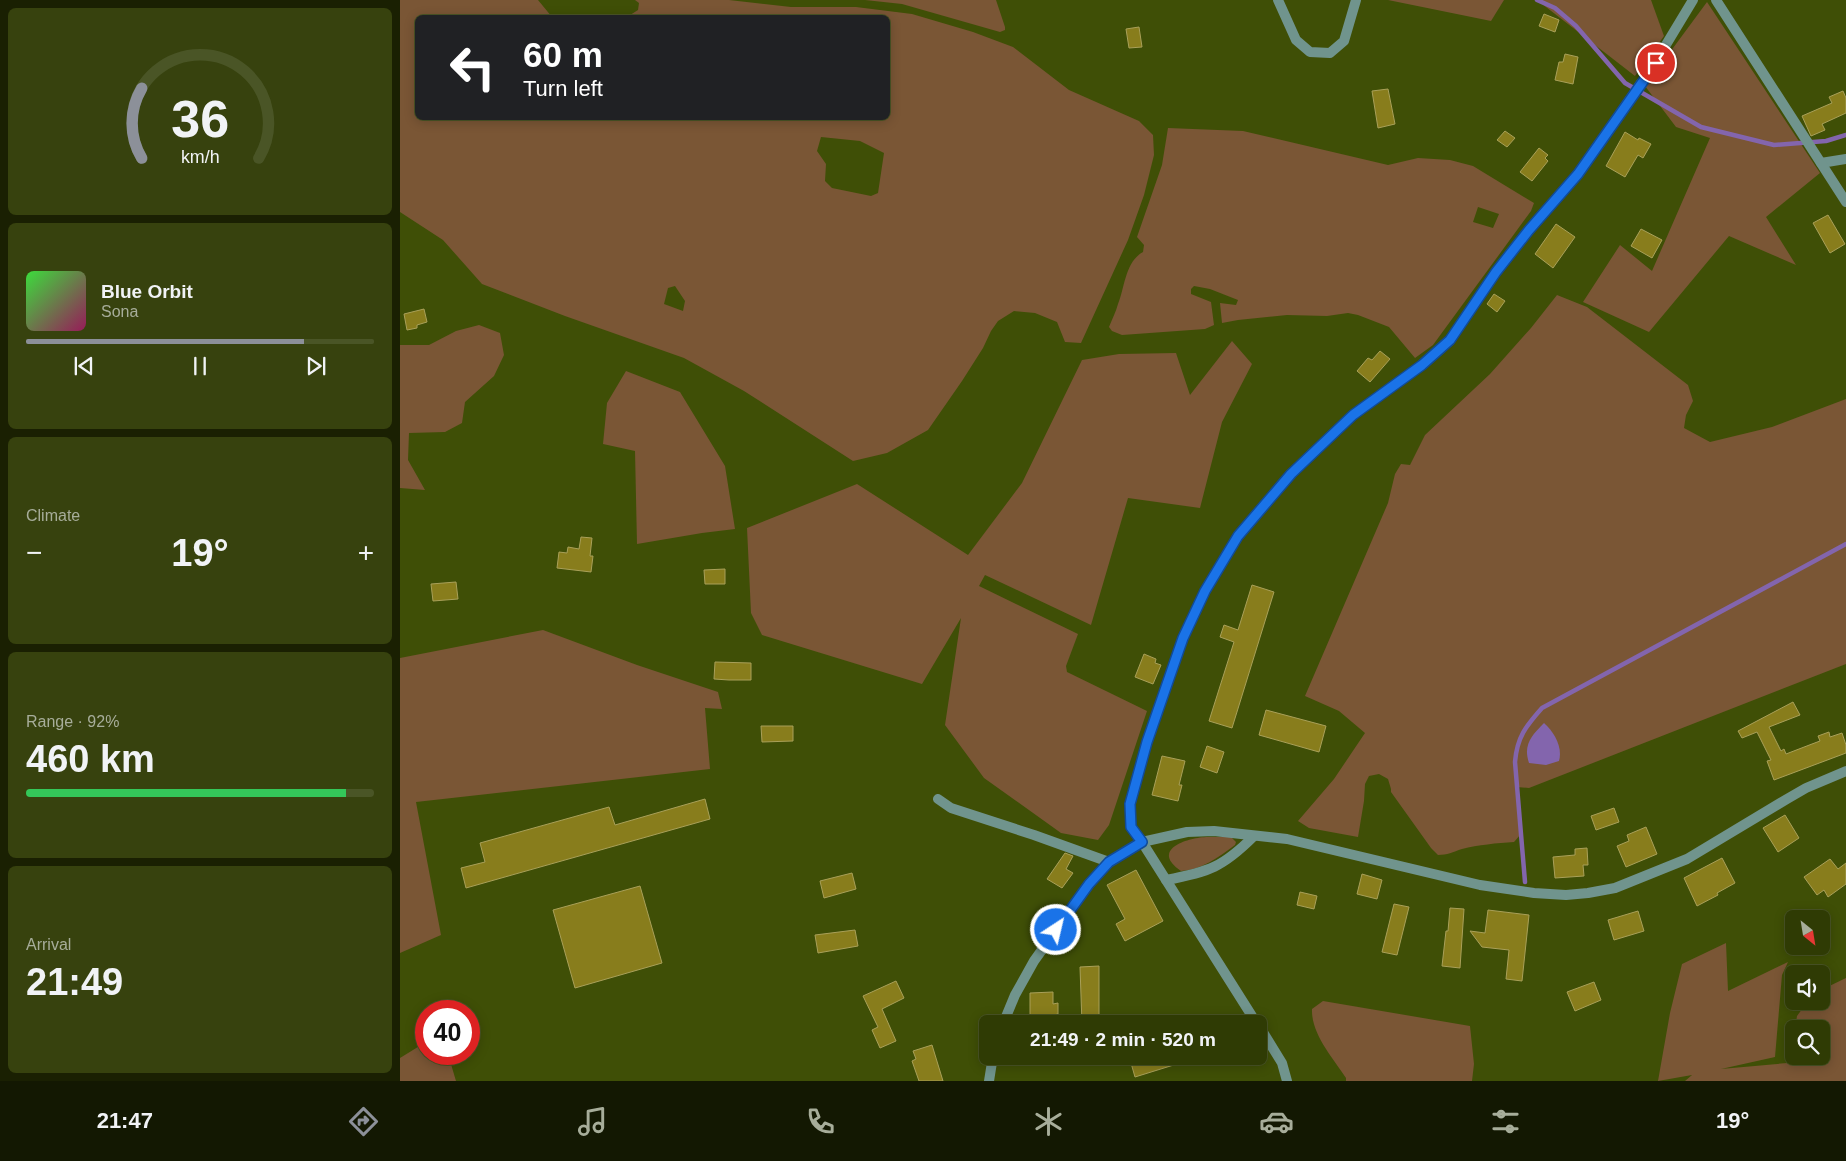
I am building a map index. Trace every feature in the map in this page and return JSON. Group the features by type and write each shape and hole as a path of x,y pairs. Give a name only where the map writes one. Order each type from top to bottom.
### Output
{"street":[{"path":"1278,0 1296,40 1310,52 1330,53 1344,41 1356,0"},
{"path":"1251,1015 1131,827 1130,804 1147,742 1183,638 1205,591 1238,536 1291,474 1353,415 1422,365 1450,340 1496,272 1529,230 1578,174 1656,63 1693,0"},
{"path":"1716,0 1846,202"},
{"path":"1821,163 1846,159"},
{"path":"1007,1015 1015,995 1034,961 1089,884 1109,862 1142,842 1187,832 1214,831 1287,839 1480,885 1534,893 1566,895 1588,893 1614,888 1687,859 1787,798 1846,772"},
{"path":"938,799 951,808 1109,862"},
{"path":"1166,880 1195,875 1215,868 1236,853 1254,836"},
{"path":"1267,1040 1282,1064 1287,1081"},
{"path":"989,1081 992,1065"}],"shaded area":[{"path":"400,0 538,0 550,15 415,15 415,120 890,120 890,15 630,15 638,10 639,3 635,0 729,0 791,7 856,7 912,14 973,32 1013,47 1069,90 1139,121 1153,135 1154,155 1144,195 1128,240 1081,343 1065,342 1057,322 1035,313 1014,311 998,321 962,381 928,430 887,453 853,461 744,391 684,358 482,284 443,240 400,212","holes":["821,137 860,141 884,153 878,193 871,196 832,188 825,181 826,164 817,151","675,286 685,301 683,311 664,304 668,288"]},
{"path":"865,0 996,0 1005,30 1000,32 902,4"},
{"path":"1388,0 1504,0 1491,21"},
{"path":"1537,0 1651,0 1664,36 1635,76"},
{"path":"1707,2 1820,173 1766,217 1796,265 1729,236 1649,332 1583,302 1620,245 1652,271 1710,138 1676,127 1645,86"},
{"path":"1168,128 1243,131 1388,165 1418,158 1450,160 1473,166 1534,203 1531,211 1433,345 1415,358 1389,327 1348,313 1327,316 1287,315 1222,323 1220,303 1236,305 1238,300 1210,289 1194,286 1191,289 1191,294 1211,302 1214,325 1205,329 1122,335 1112,331 1109,327 1129,268 1137,256 1143,252 1144,245 1137,237 1162,165","holes":["1478,207 1499,214 1493,228 1473,222"]},
{"path":"1557,295 1587,307 1688,385 1693,401 1686,415 1684,428 1710,442 1772,427 1846,399 1846,664 1529,788 1516,787 1521,834 1514,842 1474,846 1438,855 1391,792 1388,779 1379,774 1369,776 1365,784 1358,837 1309,828 1298,821 1334,779 1365,733 1339,711 1305,696 1388,503 1395,474 1401,464 1410,465 1425,435 1490,374 1531,328"},
{"path":"479,325 500,333 504,355 494,376 465,402 462,423 445,432 409,433 408,460 425,490 400,488 400,345 429,345 456,331"},
{"path":"1232,341 1252,364 1222,422 1200,508 1128,498 1091,625 985,575 979,586 1078,634 1066,666 1067,672 1147,711 1109,825 1098,840 1061,833 984,778 945,725 961,618 922,684 762,635 751,613 747,528 857,484 968,555 1022,483 1082,360 1119,354 1176,353 1190,395"},
{"path":"626,371 680,392 725,466 735,529 637,544 635,451 603,444 607,403"},
{"path":"543,630 637,665 718,692 722,709 705,708 710,769 416,802 441,935 400,953 400,658"},
{"path":"1544,723 1559,745 1559,761 1546,765 1529,763 1527,751 1529,741"},
{"path":"1206,837 1231,837 1236,842 1235,845 1216,858 1196,868 1181,871 1172,864 1169,857 1170,851 1174,846 1189,840"},
{"path":"1726,943 1728,991 1788,962 1782,975 1775,1057 1721,1069 1785,1063 1785,1065 1830,1065 1830,1020 1796,1020 1797,1016 1801,1010 1830,1010 1830,986 1846,978 1846,1081 1685,1081 1692,1075 1658,1081 1670,1013 1682,964"},
{"path":"1323,1001 1470,1026 1474,1064 1472,1081 1346,1081 1346,1078 1315,1028 1312,1009"},
{"path":"415,1049 415,1065 451,1065 456,1081 400,1081 400,1058"}],"building":[{"path":"1544,14 1559,20 1555,32 1539,26"},
{"path":"1139,27 1142,47 1129,48 1126,29"},
{"path":"1565,54 1578,57 1573,84 1555,80 1559,62 1563,62"},
{"path":"1388,89 1395,124 1378,128 1372,91"},
{"path":"1843,91 1846,98 1846,113 1822,124 1825,130 1811,136 1802,116 1832,103 1829,97"},
{"path":"1505,131 1515,138 1507,147 1497,140"},
{"path":"1625,132 1638,140 1639,138 1651,144 1643,158 1638,155 1625,177 1606,166"},
{"path":"1539,148 1548,155 1545,158 1548,161 1532,181 1520,172"},
{"path":"1828,215 1845,244 1830,253 1813,223"},
{"path":"1556,224 1575,237 1553,268 1535,254"},
{"path":"1641,229 1662,240 1652,258 1631,246"},
{"path":"1494,294 1505,301 1497,312 1487,304"},
{"path":"424,309 427,322 417,325 417,328 407,330 404,314"},
{"path":"1380,351 1390,359 1370,382 1357,371 1368,358 1372,360"},
{"path":"581,537 592,538 590,556 593,556 591,572 557,568 559,552 567,553 568,547 579,549"},
{"path":"725,569 725,584 705,584 704,570"},
{"path":"456,582 458,599 433,601 431,584"},
{"path":"1252,585 1274,592 1232,728 1209,721 1234,642 1220,637 1224,625 1238,630"},
{"path":"1144,654 1156,659 1155,663 1161,665 1153,684 1135,677"},
{"path":"715,662 751,663 751,680 714,679"},
{"path":"1793,702 1800,715 1769,727 1781,751 1784,749 1786,754 1820,741 1818,736 1829,732 1830,737 1842,733 1846,745 1846,753 1774,780 1767,761 1771,760 1757,732 1742,738 1738,731"},
{"path":"1266,710 1326,726 1319,752 1259,735"},
{"path":"761,726 793,726 793,741 762,742"},
{"path":"1207,746 1224,752 1217,773 1200,767"},
{"path":"1162,756 1185,761 1179,785 1182,785 1178,801 1152,795"},
{"path":"705,799 710,819 466,888 461,868 485,862 480,843 609,807 615,825"},
{"path":"1614,808 1619,822 1596,830 1591,816"},
{"path":"1785,815 1799,838 1778,852 1763,828"},
{"path":"1646,827 1657,854 1626,867 1617,846 1629,841 1627,835"},
{"path":"1587,848 1588,865 1583,865 1584,876 1555,878 1553,857 1575,855 1575,849"},
{"path":"1065,853 1073,856 1066,869 1073,873 1062,888 1047,879"},
{"path":"1722,858 1735,883 1697,906 1684,878"},
{"path":"1830,859 1838,869 1846,863 1846,884 1828,897 1824,890 1817,895 1804,877"},
{"path":"1136,870 1163,921 1125,941 1116,924 1125,919 1107,885"},
{"path":"852,873 856,889 824,898 820,881"},
{"path":"1362,874 1382,880 1377,899 1357,894"},
{"path":"640,886 662,963 575,988 553,910"},
{"path":"1300,892 1317,896 1314,909 1297,905"},
{"path":"1394,904 1409,907 1397,955 1382,952"},
{"path":"1450,908 1464,909 1460,968 1442,966"},
{"path":"1488,910 1529,915 1522,981 1506,979 1509,950 1482,947 1470,931 1485,933"},
{"path":"1638,911 1644,931 1614,940 1608,920"},
{"path":"855,930 858,946 818,953 815,935"},
{"path":"1099,966 1099,1015 1082,1015 1080,967"},
{"path":"896,981 904,998 882,1009 896,1041 880,1048 872,1030 878,1027 863,996"},
{"path":"1594,982 1601,1000 1575,1011 1567,992"},
{"path":"1053,992 1053,1004 1058,1003 1058,1014 1030,1015 1030,993"},
{"path":"932,1045 943,1081 919,1081 912,1061 916,1059 913,1051"},
{"path":"1132,1065 1174,1065 1135,1077"}],"waterway":[{"path":"1537,0 1555,8 1576,26 1625,83 1701,127 1774,145 1826,141 1846,135"},
{"path":"1525,882 1515,762 1523,732 1542,708 1846,544"}],"route":[{"path":"1056,930 1089,884 1109,862 1142,842 1131,827 1130,804 1147,742 1183,638 1205,591 1238,536 1291,474 1353,415 1422,365 1450,340 1496,272 1529,230 1578,174 1656,63"}]}
